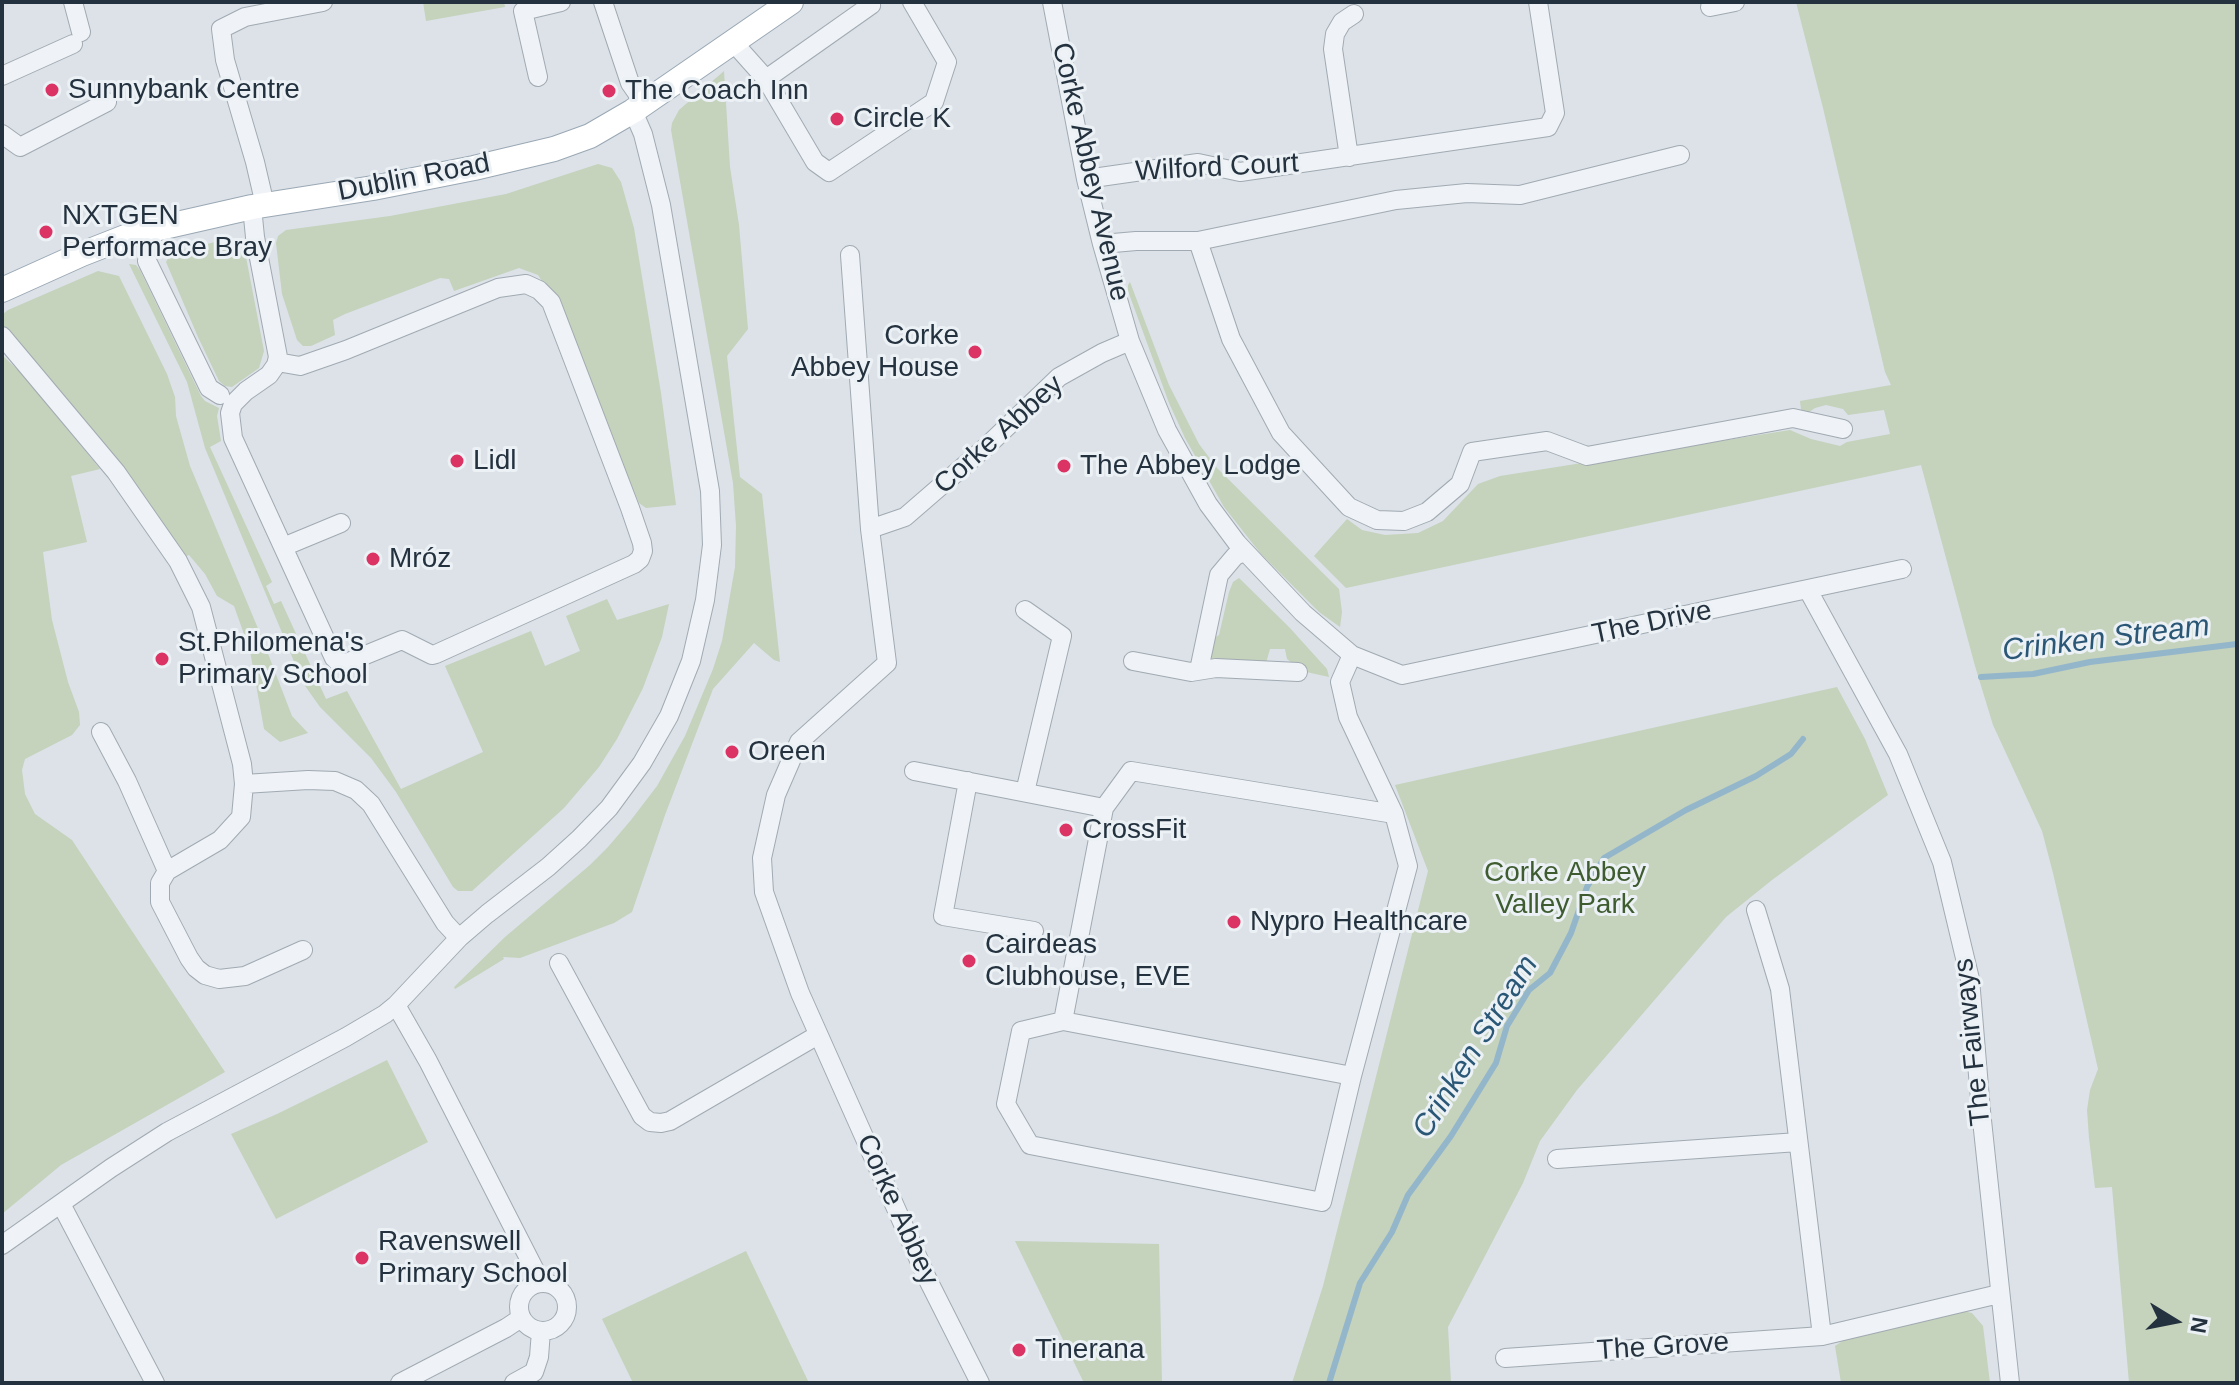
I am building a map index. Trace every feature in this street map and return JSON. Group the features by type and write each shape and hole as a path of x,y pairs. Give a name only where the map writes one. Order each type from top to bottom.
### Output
{"main road":[{"name":"Dublin Road","path":"4,287 133,234 258,206 402,182 554,149 590,136 638,107 791,2"}],"street":[{"path":"2,76 77,38 73,2"},
{"path":"277,362 300,366 498,288 526,284 539,290 551,302 630,508 642,543 640,559 436,654 432,655 402,640 342,663 334,658 250,479 230,426 233,404 269,375 277,362 278,351 255,237 258,206 255,162 225,60 221,29 245,17 323,2"},
{"path":"538,77 523,11 561,2"},
{"path":"2,1245 167,1132 346,1037 396,1005 459,938 548,867 609,808 642,763 669,716 691,661 705,600 712,545 710,491 661,205 638,107 605,8 624,2"},
{"path":"733,42 766,79 815,162 829,172 934,102 947,62 912,2"},
{"name":"Corke Abbey Avenue","path":"1052,2 1086,179 1102,244 1130,341 1167,430 1208,504 1244,552 1303,613 1352,655 1402,675"},
{"name":"Wilford Court","path":"1086,179 1198,163 1240,172 1548,127 1555,113 1538,2"},
{"path":"1710,7 1735,2"},
{"path":"766,79 876,3"},
{"path":"1349,157 1333,49 1335,34 1342,22 1354,14"},
{"path":"2,134 20,147 107,102"},
{"path":"1102,244 1198,241 1396,200 1467,193 1520,195 1680,155"},
{"path":"1198,241 1231,339 1281,433 1349,507 1377,520 1404,521 1427,512 1460,484 1472,452 1547,441 1587,456 1793,418 1843,429"},
{"name":"Corke Abbey","path":"850,255 870,529 887,663 799,742 776,795 762,858 764,892 818,1035 927,1278 980,1383"},
{"path":"147,261 209,388 220,395"},
{"path":"2,336 116,472 178,561 201,607 242,764 241,817 220,840 167,871 160,883 160,902 189,958 205,975 219,979 245,976 303,950"},
{"name":"Corke Abbey","path":"870,529 905,517 987,446 1059,377 1130,341"},
{"path":"283,547 341,523"},
{"path":"1199,670 1219,575 1235,556 1244,552"},
{"name":"The Drive","path":"1402,675 1902,569"},
{"name":"The Fairways","path":"1808,590 1898,754 1942,862 1970,979 2010,1383"},
{"path":"1025,610 1062,636 1025,792"},
{"path":"1352,655 1340,682 1348,717 1394,814 1408,866 1322,1202 1030,1145 1006,1104 1021,1031 1063,1021 1352,1076"},
{"path":"1133,661 1191,672 1279,661 1298,672"},
{"path":"101,732 127,781 167,871"},
{"path":"914,771 1104,808"},
{"path":"1063,1021 1104,808 1131,771 1394,814"},
{"path":"244,784 335,781 356,790 371,804 445,923 459,938"},
{"path":"968,781 943,916 1034,931"},
{"path":"1756,910 1780,989 1822,1336"},
{"path":"559,963 642,1116 650,1122 670,1121 818,1035"},
{"path":"396,1005 541,1282"},
{"path":"1557,1159 1798,1142"},
{"path":"61,1204 155,1383"},
{"path":"541,1282 562,1291 566,1314 556,1327 541,1331 533,1329 521,1318 518,1310 521,1295 526,1289 541,1282"},
{"name":"The Grove","path":"1505,1358 1822,1336 1999,1294"},
{"path":"400,1383 521,1318"},
{"path":"514,1383 536,1377 541,1331"}],"green space":[{"path":"423,2 504,2 505,7 426,21"},
{"path":"1796,2 2237,2 2237,1383 2129,1383 2112,1187 2095,1188 2089,1138 2087,1110 2098,1069 2042,831 1993,725 1921,465 1346,588 1314,556 1347,519 1362,530 1385,535 1418,533 1443,521 1478,484 1500,476 1790,430 1840,446 1890,434 1884,410 1848,415 1843,409 1826,405 1802,417 1800,401 1891,385 1885,372"},
{"path":"724,71 730,167 739,225 748,329 727,356 740,477 762,494 780,662 754,643 713,689 632,912 614,923 520,958 503,957 455,989 505,937 590,865 631,820 657,786 685,736 722,641 735,567 733,483 671,130 679,110"},
{"path":"598,164 612,168 621,182 634,228 676,505 646,508 639,503 553,298 538,275 519,268 454,291 449,279 440,278 333,320 335,335 311,346 303,346 297,340 282,294 276,243 278,236 286,230 390,216 506,194"},
{"path":"223,240 231,242 246,257 264,351 259,368 232,387 219,381 166,262 175,252"},
{"path":"129,264 136,265 140,270 201,396 219,408 217,416 221,441 210,447 272,582 266,586 274,604 281,601 326,699 347,691 401,789 483,752 445,666 531,631 545,666 580,651 566,616 607,599 617,620 669,604 662,637 643,688 599,767 564,808 472,891 458,891 453,887 396,792 371,758 320,707 303,683 205,448 187,382"},
{"path":"98,271 119,276 167,374 190,466 292,716 308,733 280,742 264,729 250,651 234,606 217,596 205,574 189,555 184,557 24,350 2,327 3,314 8,310"},
{"path":"1130,282 1169,385 1199,444 1217,468 1339,589 1340,627 1319,612 1261,554 1224,507 1169,403 1128,291"},
{"path":"2,355 22,374 100,469 71,476 87,542 43,552 52,620 80,725 72,735 25,759 22,770 25,794 35,814 72,840 225,1072 61,1165 2,1214"},
{"path":"1239,578 1289,627 1327,669 1329,677 1302,671 1287,659 1285,649 1270,649 1266,663 1211,658 1211,640 1219,635 1229,592 1233,582"},
{"name":"Corke Abbey Valley Park","path":"1837,687 1865,739 1888,795 1726,917 1577,1090 1540,1141 1523,1183 1448,1327 1451,1383 1292,1383 1323,1286 1428,871 1395,785"},
{"path":"387,1060 428,1142 276,1219 231,1134"},
{"path":"1015,1241 1159,1244 1162,1383 1084,1383"},
{"path":"746,1251 809,1383 633,1383 602,1319"},
{"path":"1962,1311 1972,1313 1983,1326 1990,1383 1841,1383 1835,1346 1847,1338"}],"waterway":[{"name":"Crinken Stream","path":"1981,677 2033,674 2090,662 2237,644"},
{"name":"Crinken Stream","path":"1329,1383 1360,1283 1392,1232 1408,1195 1451,1136 1496,1063 1507,1026 1529,990 1550,973 1571,933 1587,887 1604,858 1686,810 1756,776 1791,754 1803,739"}],"place":[{"name":"Sunnybank Centre","path":"52,90"},
{"name":"The Coach Inn","path":"609,91"},
{"name":"Circle K","path":"837,119"},
{"name":"NXTGEN Performace Bray","path":"46,232"},
{"name":"Corke Abbey House","path":"975,352"},
{"name":"Lidl","path":"457,461"},
{"name":"The Abbey Lodge","path":"1064,466"},
{"name":"Mróz","path":"373,559"},
{"name":"St.Philomena's Primary School","path":"162,659"},
{"name":"Oreen","path":"732,752"},
{"name":"CrossFit","path":"1066,830"},
{"name":"Nypro Healthcare","path":"1234,922"},
{"name":"Cairdeas Clubhouse, EVE","path":"969,961"},
{"name":"Ravenswell Primary School","path":"362,1258"},
{"name":"Tinerana","path":"1019,1350"}]}
